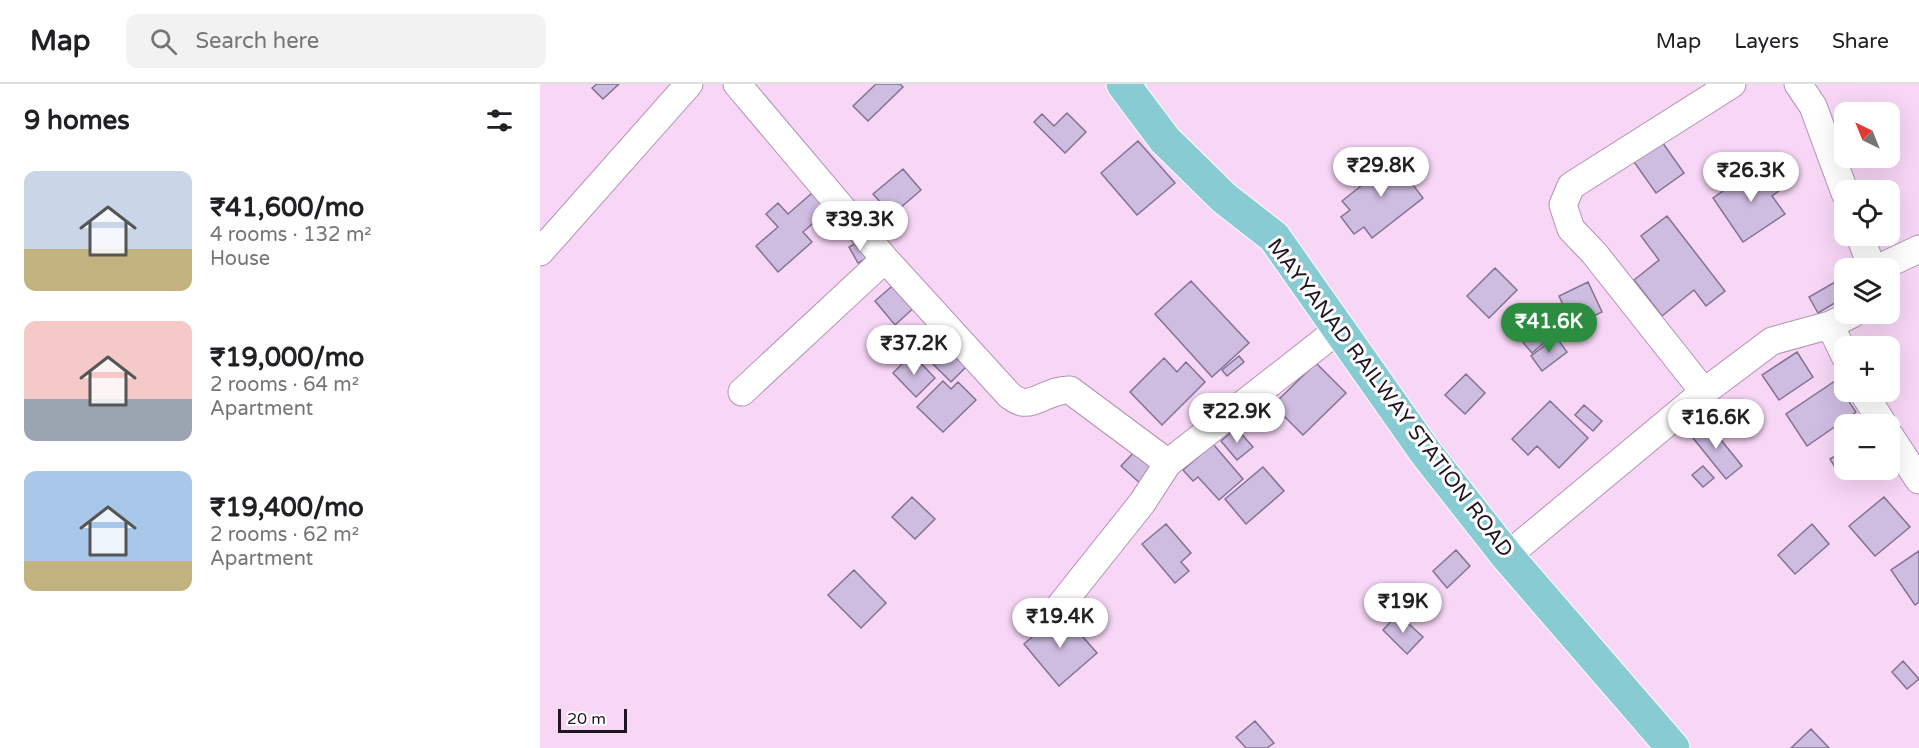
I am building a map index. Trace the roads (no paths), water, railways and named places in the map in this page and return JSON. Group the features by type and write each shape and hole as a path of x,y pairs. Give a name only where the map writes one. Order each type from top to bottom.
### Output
{"main road":[{"name":"MAYYANAD RAILWAY STATION ROAD","path":"1123,84 1165,140 1224,198 1274,237 1426,453 1507,556 1673,748"}],"street":[{"path":"540,252 689,84"},
{"path":"737,84 885,259 1009,395 1022,402 1034,401 1058,389 1070,390 1168,463"},
{"path":"1704,392 1594,253 1571,229 1563,205 1571,186 1732,84"},
{"path":"1798,84 1813,106 1840,180"},
{"path":"1900,258 1919,249"},
{"path":"742,392 885,259"},
{"path":"1507,556 1704,392 1772,341 1834,321"},
{"path":"1056,611 1142,503 1168,463 1339,329"},
{"path":"1900,449 1916,470"}]}
